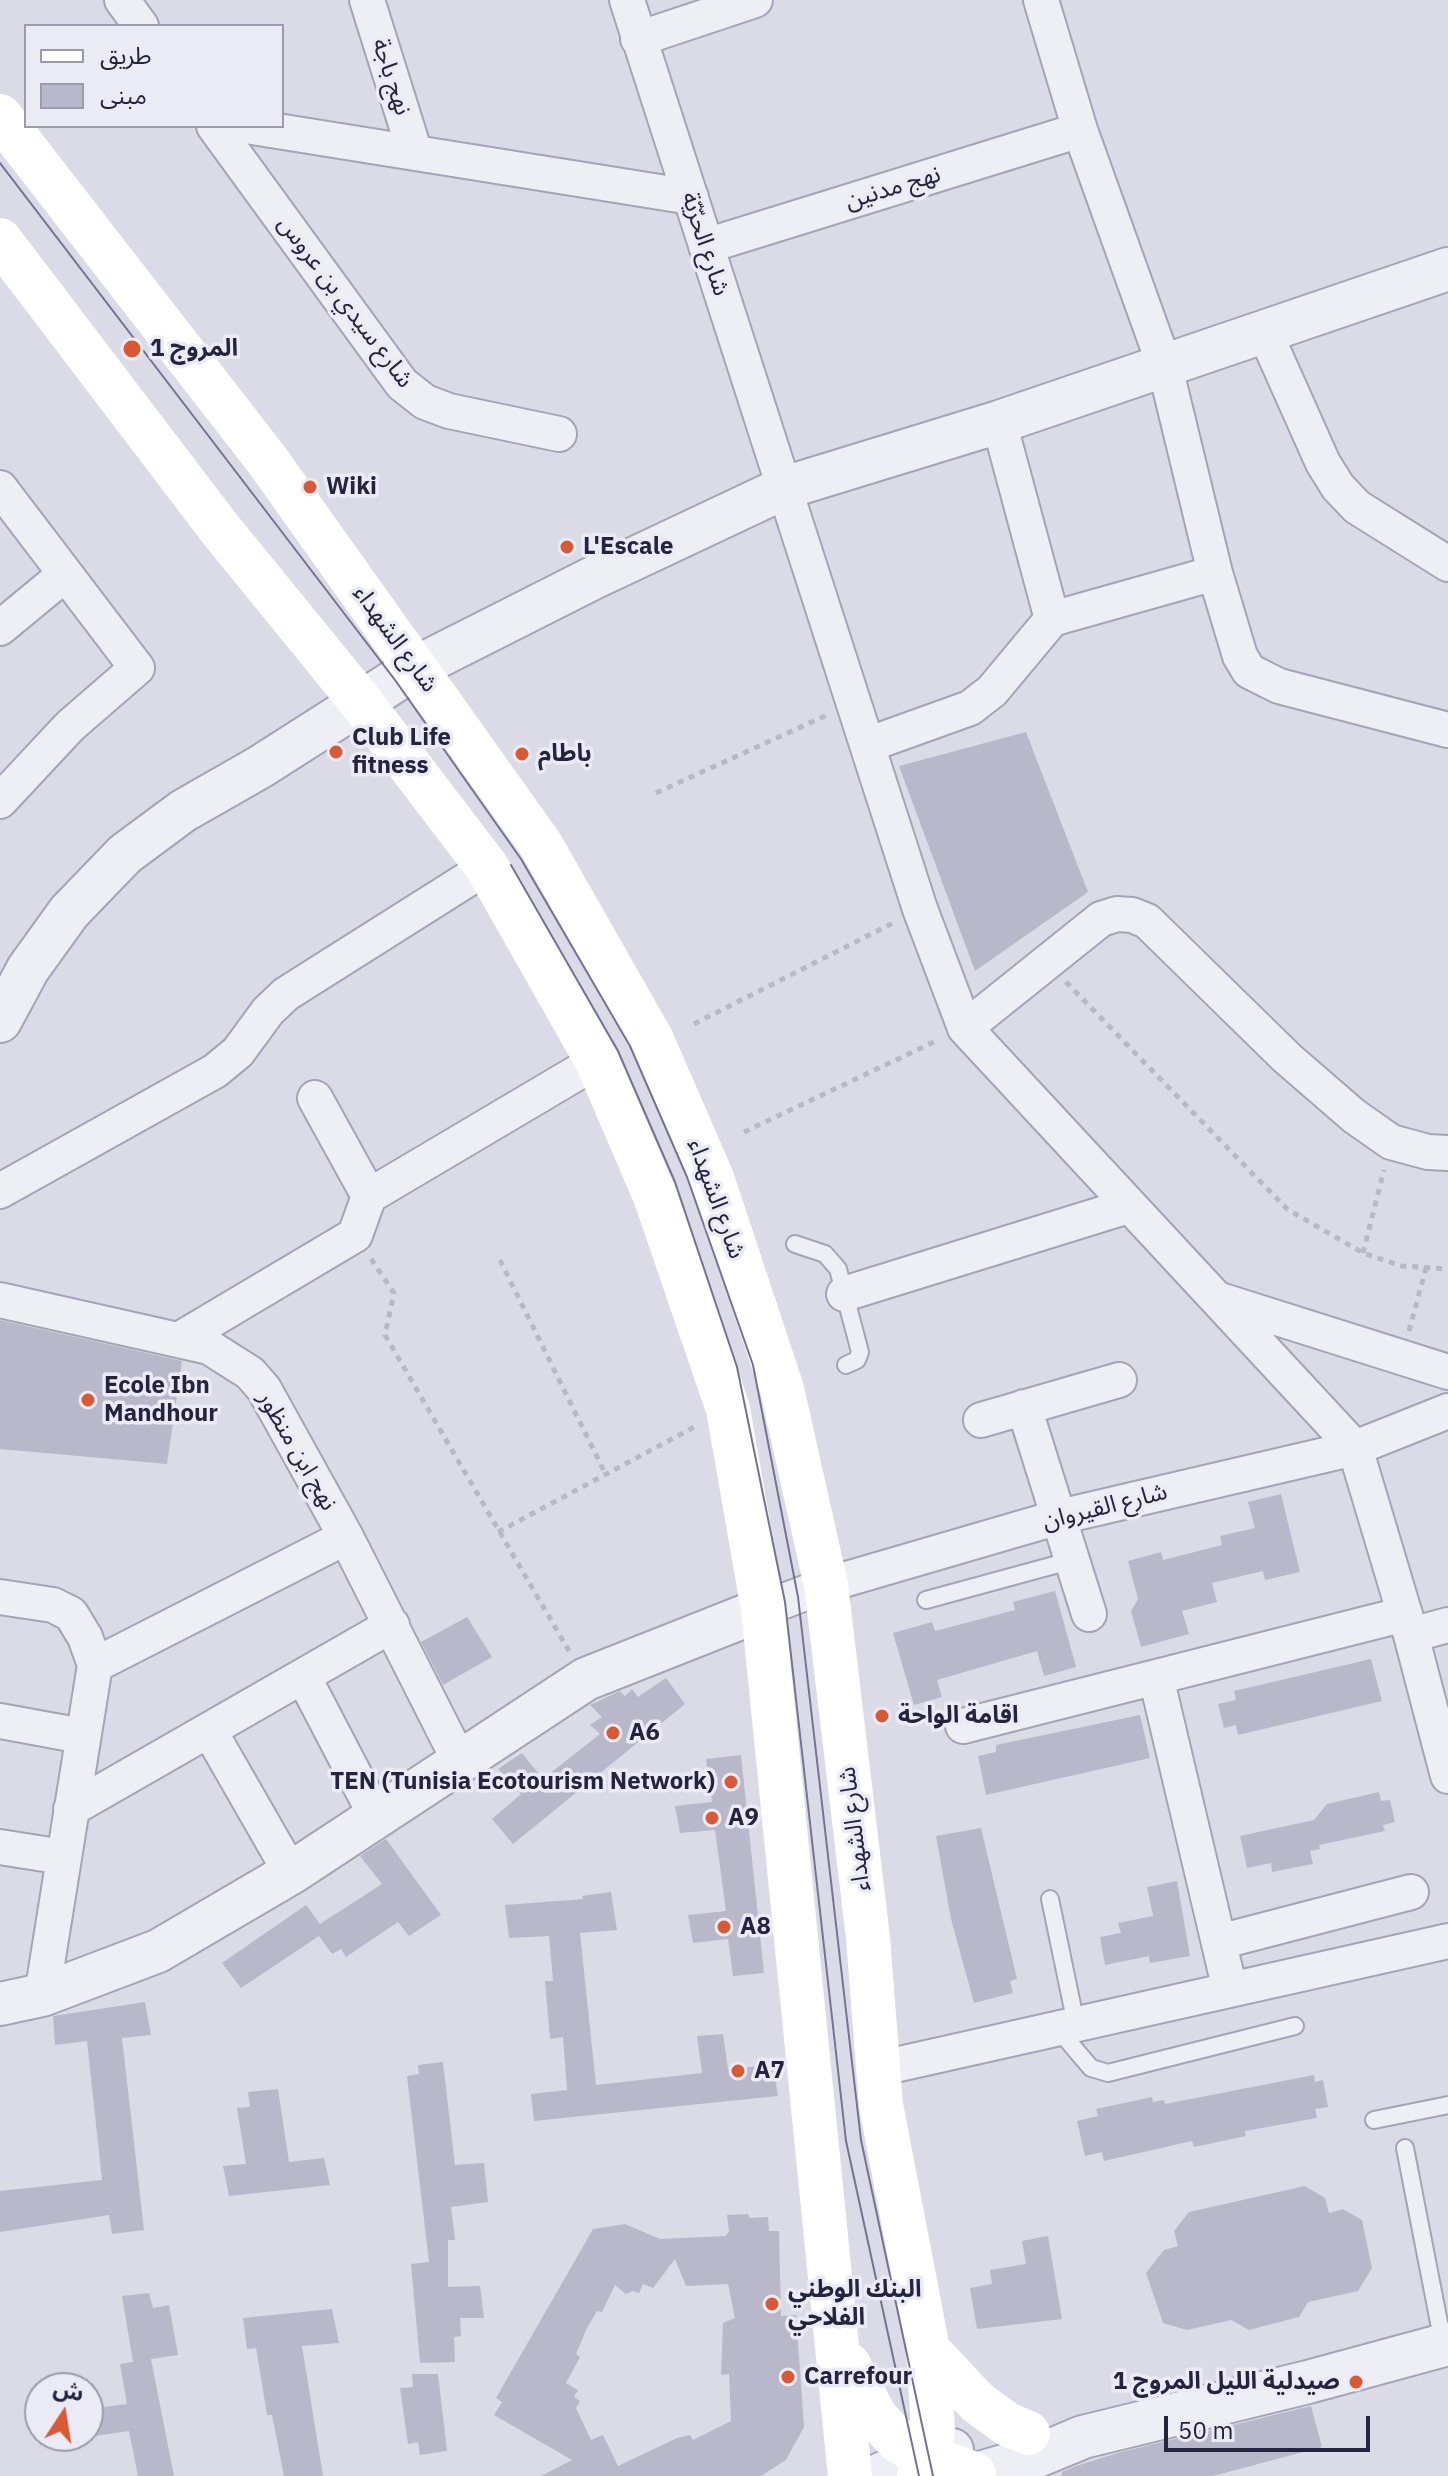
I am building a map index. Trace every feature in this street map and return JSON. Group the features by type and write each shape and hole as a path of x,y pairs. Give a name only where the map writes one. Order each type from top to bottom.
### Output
{"main road":[{"name":"شارع الشهداء","path":"0,116 267,460 541,845 652,1040 712,1178 782,1389 826,1585 868,1938 877,2069 895,2192 928,2350 933,2430 924,2465"},
{"path":"0,240 220,529 361,702 487,867 597,1061 655,1196 728,1409 763,1609 839,2340 850,2476"},
{"path":"839,2340 859,2390 875,2416 896,2439 914,2451 924,2465 971,2475"},
{"path":"928,2350 978,2403 1007,2424 1028,2433"}],"street":[{"path":"122,0 140,24"},
{"name":"نهج باجة","path":"367,0 415,153"},
{"name":"شارع الحرّيّة","path":"627,0 920,909 965,1028"},
{"path":"638,39 755,0"},
{"path":"1041,0 1080,130 1165,367 1215,573 1240,656 1249,671 1279,686 1448,730"},
{"name":"شارع سيدي بن عروس","path":"215,128 402,384 425,402 449,411 559,434"},
{"path":"259,128 691,197"},
{"name":"نهج مدنين","path":"706,246 1080,130"},
{"path":"0,1021 28,969 69,912 125,854 183,811 260,767 415,668 593,578 784,488 999,422 1448,269"},
{"path":"1265,333 1323,463 1338,487 1378,522 1448,564"},
{"path":"999,422 1052,619"},
{"path":"0,488 63,576 137,668 70,726 0,801"},
{"path":"867,745 970,708 992,691 1052,619 1215,573"},
{"path":"0,628 63,576"},
{"path":"0,1191 215,1071 238,1052 268,1011 286,994 487,867"},
{"path":"1448,1153 1428,1152 1391,1142 1354,1116 1287,1058 1147,921 1117,914 1101,919 965,1028 1355,1448 1408,1624 1448,1776"},
{"path":"180,1339 355,1235 369,1196 597,1061"},
{"path":"315,1098 369,1196"},
{"path":"844,1294 1128,1206"},
{"path":"1216,1299 1448,1372"},
{"name":"نهج ابن منظور","path":"0,1300 209,1347 230,1359 264,1389 346,1537 461,1764"},
{"path":"981,1420 1119,1380"},
{"path":"1024,1407 1089,1614"},
{"name":"شارع القيروان","path":"763,1609 826,1585 1059,1517 1355,1448 1448,1411"},
{"path":"95,1665 346,1537"},
{"path":"0,1597 53,1605 71,1614 85,1637 95,1665 42,1995"},
{"path":"0,2004 42,1995 158,1951 291,1873 586,1679 763,1609"},
{"path":"963,1726 1156,1677 1408,1624 1448,1625"},
{"path":"71,1809 392,1625"},
{"path":"303,1676 377,1818"},
{"path":"1156,1677 1230,1990"},
{"path":"0,1721 82,1736"},
{"path":"209,1730 291,1873"},
{"path":"0,1847 63,1857"},
{"path":"1219,1942 1411,1892"},
{"path":"877,2069 1448,1941"},
{"path":"971,2475 1035,2457 1083,2437 1308,2382 1446,2344"},
{"path":"877,2476 1028,2433 1083,2437"}],"lane":[{"path":"795,1244 831,1257 860,1352 857,1360 846,1365"},
{"path":"926,1600 1073,1560"},
{"path":"1050,1899 1067,2027 1091,2068 1108,2073 1295,2026"},
{"path":"1374,2120 1448,2105"},
{"path":"1405,2148 1446,2344"}],"path":[{"path":"656,793 853,702"},
{"path":"694,1024 920,909"},
{"path":"1046,962 1287,1209 1363,1253 1402,1266 1448,1269"},
{"path":"744,1132 965,1028"},
{"path":"1363,1253 1391,1142"},
{"path":"355,1235 394,1293 385,1335 586,1679"},
{"path":"500,1260 605,1473"},
{"path":"1402,1359 1426,1267"},
{"path":"498,1532 728,1409"}],"building":[{"path":"1026,732 1088,892 975,971 899,766"},
{"name":"Ecole Ibn Mandhour","path":"0,1320 182,1361 167,1464 0,1449"},
{"path":"1281,1494 1300,1572 1265,1580 1263,1571 1212,1583 1217,1602 1182,1611 1189,1634 1141,1647 1131,1611 1138,1599 1128,1561 1161,1552 1163,1560 1222,1545 1220,1536 1255,1528 1248,1502"},
{"path":"1055,1591 1076,1667 1044,1676 1037,1651 937,1680 942,1697 914,1705 893,1633 932,1622 935,1631 1015,1610 1013,1602"},
{"path":"467,1617 492,1657 443,1685 421,1642"},
{"path":"1371,1659 1382,1701 1238,1735 1236,1725 1224,1728 1218,1704 1236,1700 1234,1691"},
{"path":"666,1678 685,1704 513,1844 492,1819 521,1794 498,1769 522,1753 543,1779 600,1734 590,1725 602,1717 590,1705 620,1691 625,1696 632,1689 638,1697"},
{"path":"1140,1715 1150,1758 986,1795 978,1756 996,1752 996,1745"},
{"path":"741,1755 764,1973 733,1976 728,1939 693,1943 688,1915 726,1911 715,1830 680,1833 675,1806 712,1802 706,1759"},
{"path":"1379,1792 1381,1801 1390,1800 1395,1822 1383,1825 1385,1831 1319,1845 1320,1849 1310,1851 1313,1864 1272,1872 1271,1863 1247,1868 1240,1836 1314,1820 1327,1804"},
{"path":"981,1828 1017,1979 1010,1981 1013,1993 974,2003 951,1919 936,1836"},
{"path":"386,1839 441,1915 409,1936 398,1922 346,1957 341,1949 332,1954 319,1936 241,1988 222,1963 306,1905 320,1924 382,1884 360,1856"},
{"path":"1177,1881 1190,1956 1150,1963 1149,1956 1105,1965 1100,1937 1121,1933 1118,1923 1153,1916 1147,1887"},
{"path":"611,1892 617,1930 580,1933 596,2085 702,2073 697,2036 723,2034 728,2069 773,2065 778,2096 534,2121 531,2094 567,2090 563,2037 550,2039 545,1981 553,1981 549,1936 509,1938 505,1905 583,1899 582,1896"},
{"path":"145,2002 151,2035 122,2038 144,2230 112,2234 109,2215 0,2232 0,2191 102,2180 87,2041 55,2045 53,2016"},
{"path":"443,2062 455,2165 484,2163 488,2202 451,2207 455,2240 448,2240 448,2287 480,2286 484,2318 460,2318 461,2336 454,2337 455,2362 420,2363 411,2264 429,2262 407,2076 419,2074 418,2065"},
{"path":"1314,2075 1315,2082 1323,2080 1328,2107 1315,2109 1317,2118 1245,2131 1246,2136 1194,2147 1192,2141 1104,2161 1102,2152 1085,2156 1077,2121 1098,2116 1096,2109 1152,2097 1153,2102 1164,2100 1165,2104"},
{"path":"278,2089 289,2162 324,2158 330,2185 229,2196 223,2166 246,2164 237,2108 250,2107 248,2092"},
{"path":"1305,2186 1325,2198 1329,2213 1343,2209 1362,2220 1372,2268 1358,2291 1308,2302 1299,2317 1249,2330 1231,2320 1187,2330 1163,2323 1146,2273 1164,2250 1178,2246 1174,2231 1189,2212"},
{"path":"727,2215 768,2217 769,2231 779,2231 781,2316 796,2315 804,2427 786,2460 761,2476 541,2476 572,2460 494,2415 502,2402 496,2398 593,2229 625,2224 660,2239 725,2236 729,2232","holes":["675,2259 686,2286 728,2284 735,2318 723,2323 721,2375 729,2374 731,2421 693,2440 690,2435 677,2438 618,2466 603,2435 591,2440 576,2408 580,2401 574,2397 578,2390 566,2383 580,2357 576,2354 586,2330 597,2311 602,2312 615,2285 626,2294 633,2291 639,2293 643,2284 653,2288"]},
{"path":"1048,2236 1062,2319 977,2329 970,2288 992,2284 990,2270 1026,2264 1022,2241"},
{"path":"149,2293 153,2308 169,2305 178,2355 151,2359 174,2476 138,2476 129,2431 104,2435 104,2407 127,2404 120,2364 133,2362 122,2296"},
{"path":"332,2309 339,2343 302,2346 323,2476 284,2476 272,2415 267,2415 256,2348 247,2349 243,2318"},
{"path":"412,2374 438,2374 447,2451 420,2455 418,2442 408,2444 400,2388 413,2387"},
{"path":"1311,2406 1322,2447 1213,2476 1062,2476 1062,2472 1076,2466 1121,2452"}],"tram line":[{"path":"0,163 395,680 521,859 630,1046 687,1177 753,1365 798,1597 861,2140 933,2476"},
{"path":"511,865 618,1051 675,1182 737,1367 785,1602 846,2141 919,2476"}],"place":[{"name":"المروج 1","path":"132,349"},
{"name":"Wiki","path":"310,487"},
{"name":"L'Escale","path":"567,547"},
{"name":"Club Life fitness","path":"336,752"},
{"name":"باطام","path":"522,754"},
{"name":"Ecole Ibn Mandhour","path":"88,1400"},
{"name":"اقامة الواحة","path":"882,1716"},
{"name":"A6","path":"613,1733"},
{"name":"TEN (Tunisia Ecotourism Network)","path":"731,1782"},
{"name":"A9","path":"712,1818"},
{"name":"A8","path":"724,1927"},
{"name":"A7","path":"738,2071"},
{"name":"البنك الوطني الفلاحي","path":"772,2304"},
{"name":"Carrefour","path":"788,2377"},
{"name":"صيدلية الليل المروج 1","path":"1356,2382"}]}
